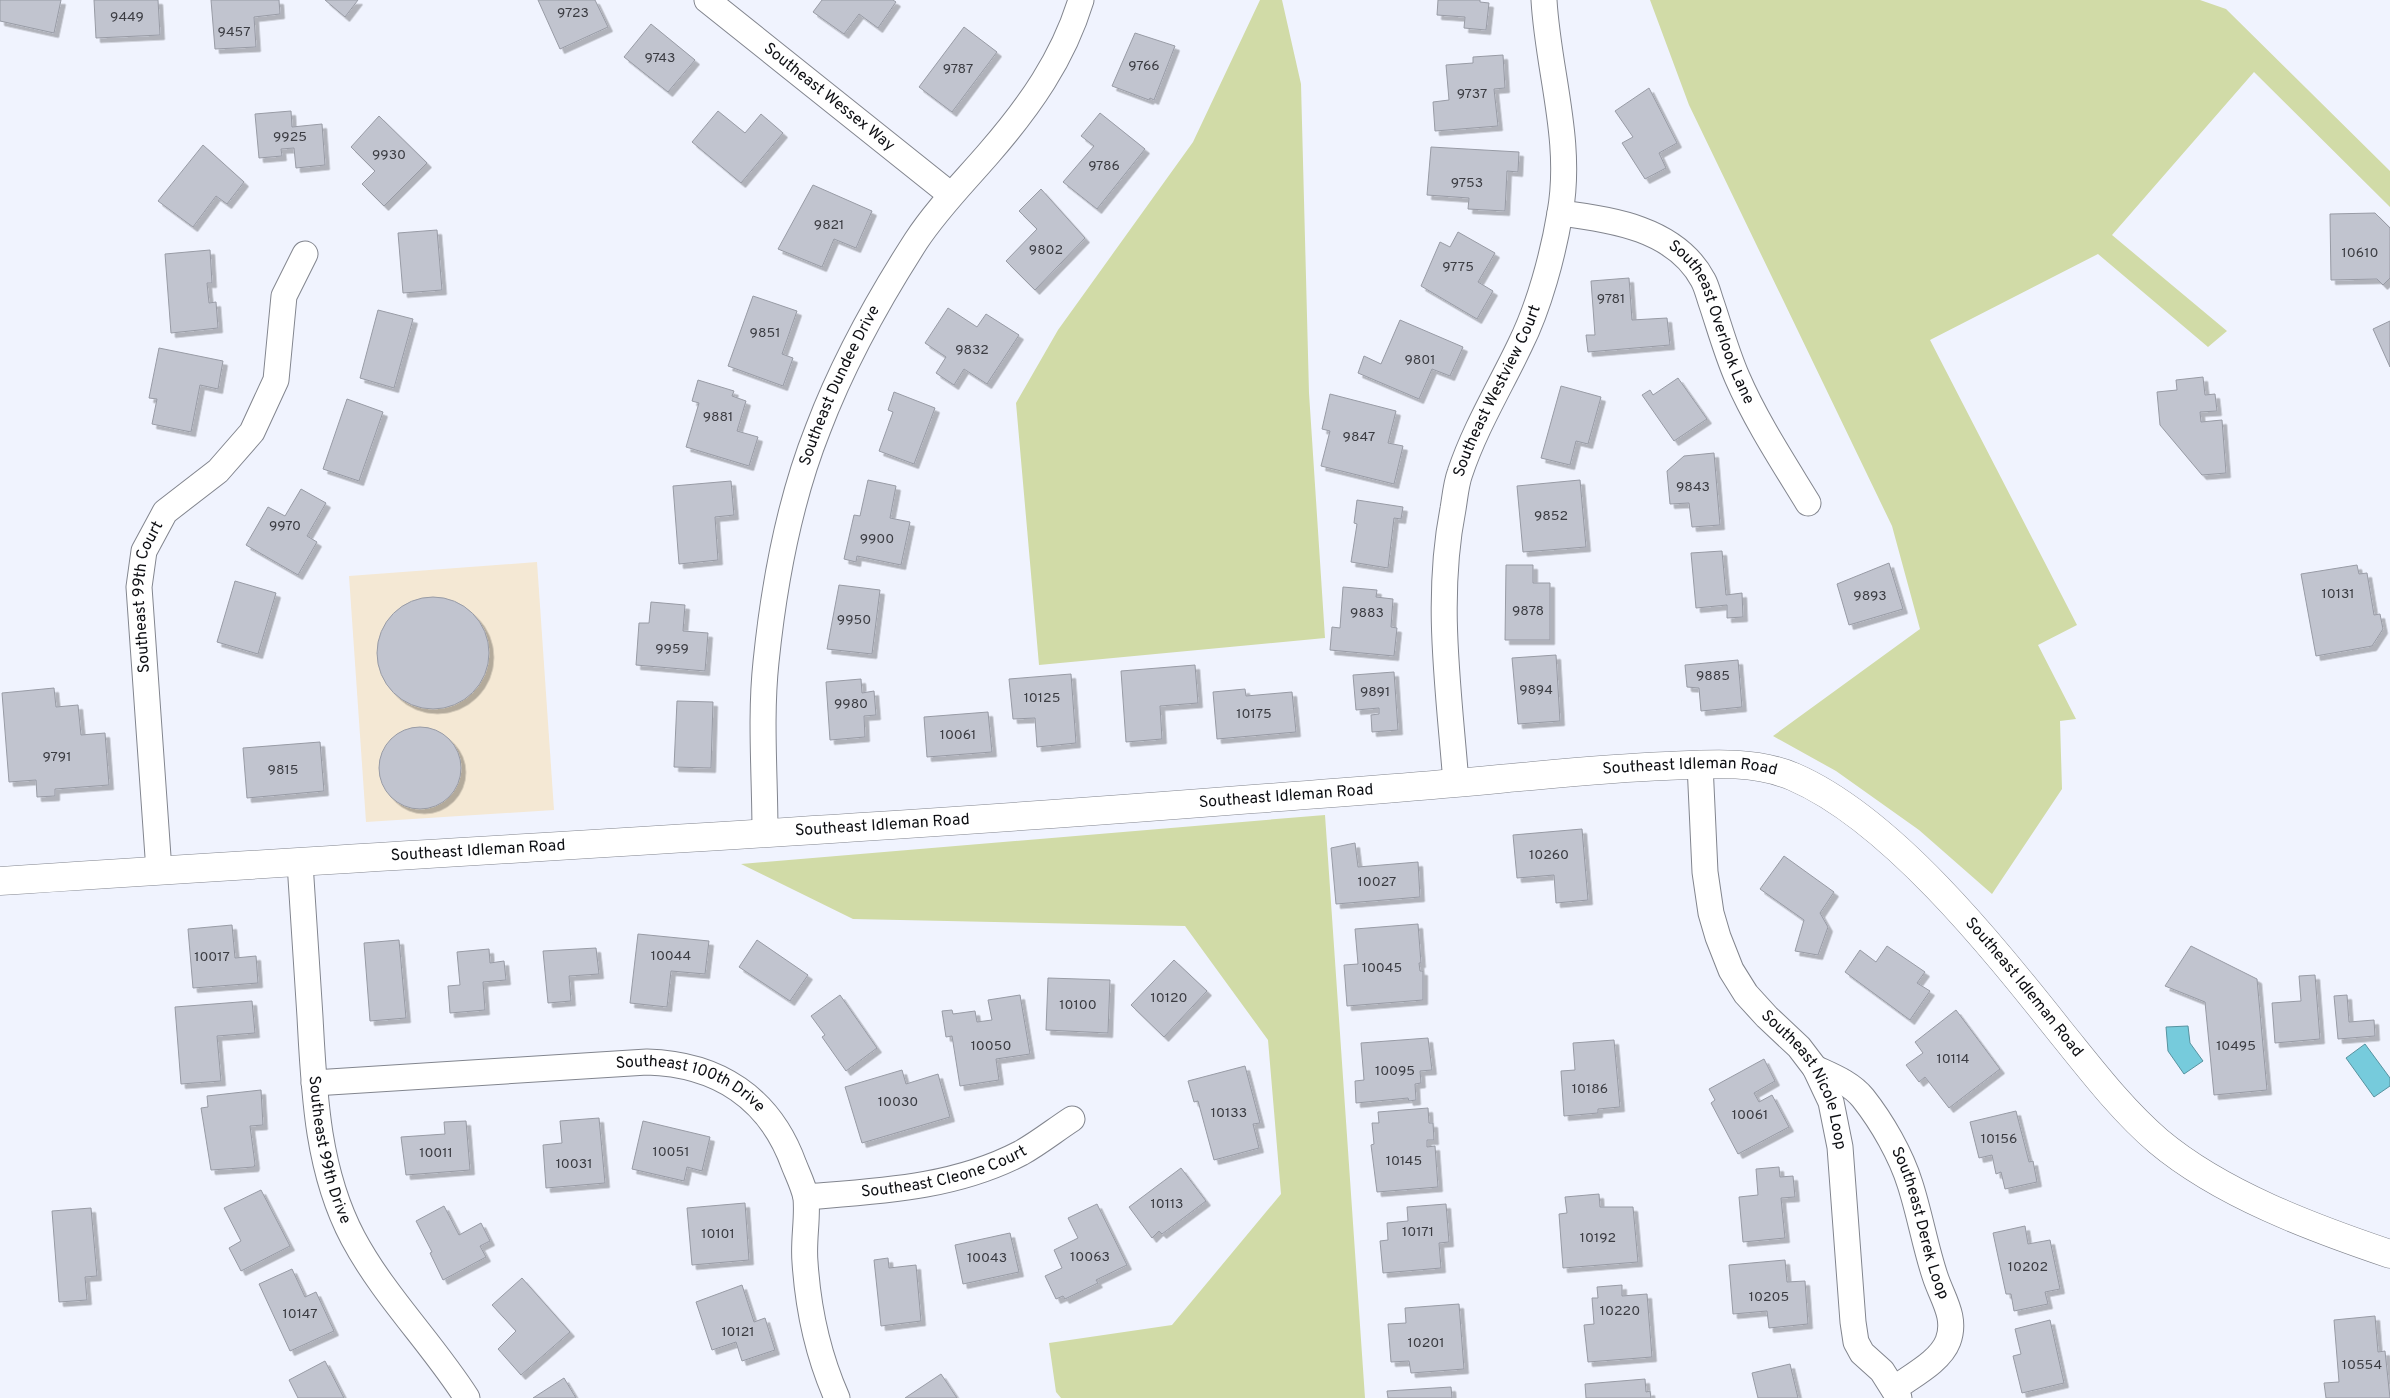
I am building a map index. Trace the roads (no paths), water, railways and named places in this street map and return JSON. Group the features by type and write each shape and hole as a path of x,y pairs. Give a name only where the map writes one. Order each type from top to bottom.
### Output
{"main road":[{"name":"Southeast Idleman Road","path":"0,881 1114,810 1586,771 1700,764 1741,764 1782,773 1809,784 1842,805 1882,837 1940,891 2014,975 2119,1102 2160,1143 2190,1164 2249,1197 2329,1232 2390,1254"}],"street":[{"name":"Southeast Wessex Way","path":"707,0 951,195"},
{"name":"Southeast Dundee Drive","path":"765,833 766,664 780,571 804,470 830,398 860,338 917,240 951,195 989,153 1045,81 1061,52 1081,0"},
{"name":"Southeast Westview Court","path":"1456,783 1443,620 1443,579 1452,514 1460,474 1486,412 1521,343 1533,312 1560,213 1564,150 1544,0"},
{"name":"Southeast Overlook Lane","path":"1560,213 1595,217 1640,229 1662,240 1689,260 1704,280 1736,376 1756,417 1808,503"},
{"name":"Southeast 99th Court","path":"159,871 139,587 144,551 165,512 218,471 252,432 276,380 284,296 304,254"},
{"name":"Southeast Nicole Loop","path":"1700,764 1705,872 1711,913 1718,938 1731,970 1746,994 1767,1017 1799,1046 1815,1068 1831,1102 1840,1147 1856,1342 1862,1353 1882,1371 1896,1394"},
{"name":"Southeast 99th Drive","path":"300,863 314,1083 320,1137 333,1190 352,1236 370,1268 453,1375 467,1398"},
{"name":"Southeast 100th Drive","path":"314,1083 647,1062 690,1066 734,1085 752,1099 769,1117 792,1159 806,1197 805,1262 813,1326 837,1398"},
{"name":"Southeast Derek Loop","path":"1815,1068 1842,1080 1862,1097 1887,1135 1910,1183 1936,1278 1949,1306 1951,1324 1948,1342 1938,1355 1896,1394"},
{"name":"Southeast Cleone Court","path":"806,1197 912,1188 983,1170 1021,1152 1072,1119"}],"water":[{"path":"2188,1026 2190,1043 2203,1061 2184,1074 2168,1051 2166,1027"},
{"path":"2365,1044 2390,1078 2390,1086 2374,1097 2346,1058"}]}
